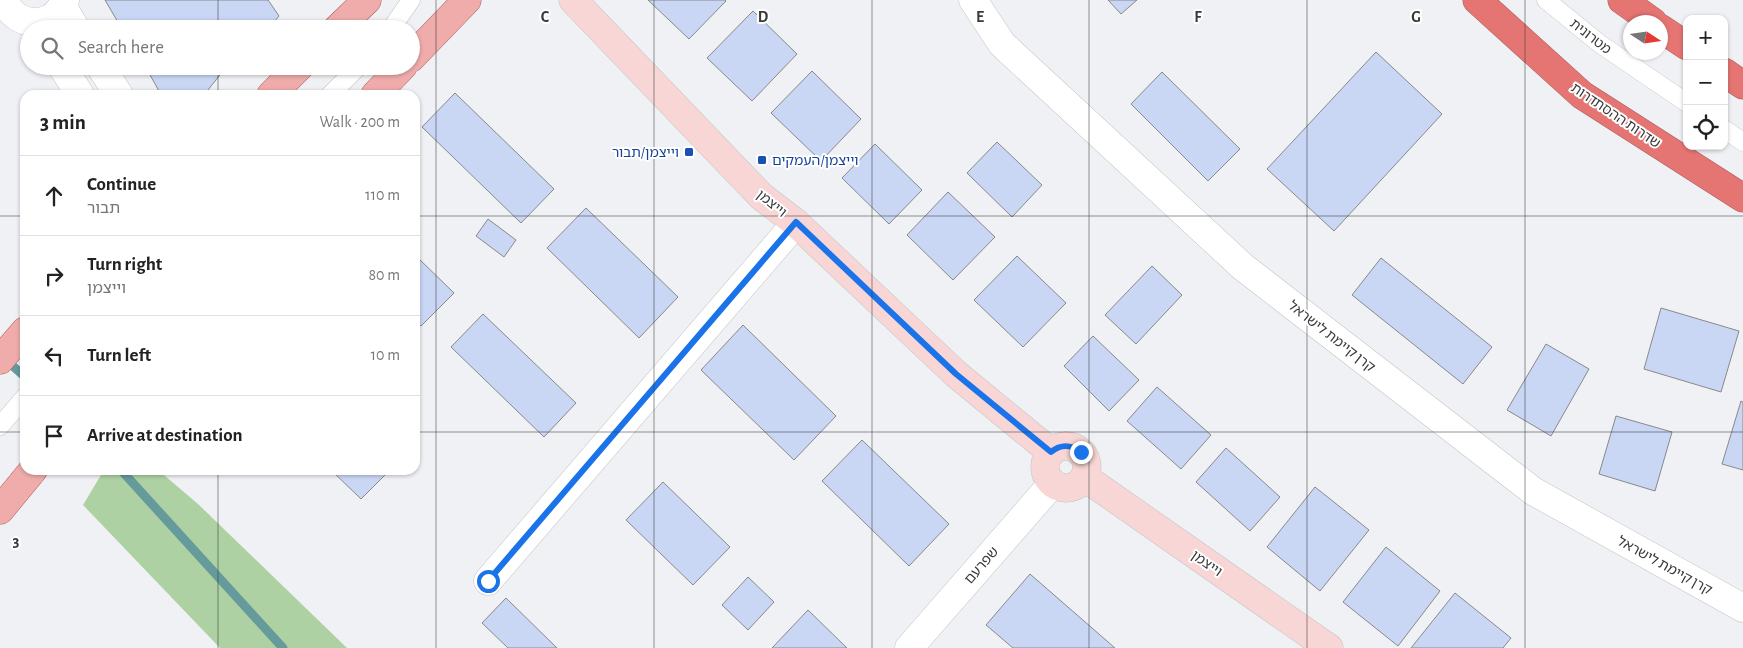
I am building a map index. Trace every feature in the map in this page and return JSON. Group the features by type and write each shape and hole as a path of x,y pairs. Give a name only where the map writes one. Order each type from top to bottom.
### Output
{"highway":[{"name":"שדרות ההסתדרות","path":"1477,0 1582,95 1743,198"},
{"path":"1622,0 1643,15"},
{"path":"1668,33 1683,43"},
{"path":"1728,75 1743,85"}],"main road":[{"path":"346,20 367,0"},
{"path":"420,49 467,0"},
{"path":"276,90 291,75"},
{"path":"380,90 394,75"},
{"path":"0,360 20,337"},
{"path":"5,503 29,475"}],"street":[{"path":"4,0 7,8 22,20"},
{"name":"וייצמן","path":"573,0 761,196 796,222 956,374 1051,452"},
{"name":"קרן קיימת לישראל","path":"973,0 1002,44 1243,267 1533,491 1743,608"},
{"path":"46,20 55,15 68,12"},
{"path":"68,75 77,90"},
{"path":"106,75 116,90"},
{"path":"488,581 796,222"},
{"path":"1062,446 1075,448 1085,457 1087,464 1084,477 1073,486 1059,486 1053,483 1048,477 1045,464 1051,452 1062,446"},
{"name":"וייצמן","path":"1084,477 1329,648"},
{"name":"שפרעם","path":"910,648 1053,483"}],"lane":[{"path":"397,20 410,0"},
{"name":"מטרונית","path":"1546,0 1600,44 1683,100"},
{"path":"335,90 350,75"},
{"path":"1728,132 1743,142"},
{"path":"0,426 20,403"}],"green space":[{"path":"101,475 164,475 198,504 347,648 220,648 83,505"}],"building":[{"path":"105,0 268,0 279,16 276,20 117,20"},
{"path":"648,0 725,0 726,1 689,39"},
{"path":"1108,0 1137,0 1121,14"},
{"path":"753,11 797,54 752,101 707,58"},
{"path":"1376,52 1442,114 1334,231 1267,169"},
{"path":"812,71 861,119 821,161 771,113"},
{"path":"1162,72 1240,149 1208,181 1131,104"},
{"path":"150,75 220,75 208,90 158,90"},
{"path":"455,93 554,189 521,223 422,127"},
{"path":"997,142 1042,185 1012,217 967,173"},
{"path":"875,144 922,190 889,224 842,178"},
{"path":"948,192 995,237 953,280 907,235"},
{"path":"586,208 678,297 639,338 547,248"},
{"path":"488,219 516,240 504,257 476,236"},
{"path":"1017,256 1066,303 1023,347 974,300"},
{"path":"1381,258 1492,347 1463,384 1352,295"},
{"path":"420,260 454,293 420,325"},
{"path":"1152,266 1182,295 1136,344 1105,315"},
{"path":"1661,308 1739,331 1721,392 1644,369"},
{"path":"483,314 576,403 544,437 451,347"},
{"path":"743,325 836,416 794,460 701,370"},
{"path":"1093,336 1139,380 1109,411 1064,366"},
{"path":"1546,344 1589,369 1551,436 1507,410"},
{"path":"1157,387 1211,435 1181,469 1127,421"},
{"path":"1741,401 1743,402 1743,470 1722,464"},
{"path":"1616,416 1672,432 1655,491 1599,474"},
{"path":"862,440 949,524 909,566 822,481"},
{"path":"1226,448 1280,497 1250,531 1196,482"},
{"path":"336,475 385,475 361,499"},
{"path":"663,482 730,547 693,585 626,520"},
{"path":"1315,487 1369,530 1320,591 1267,547"},
{"path":"1386,547 1440,591 1398,646 1343,602"},
{"path":"1030,574 1115,648 1013,648 986,625"},
{"path":"748,577 774,602 748,630 722,605"},
{"path":"1455,593 1511,638 1503,648 1411,648"},
{"path":"506,598 557,648 508,648 482,623"},
{"path":"808,610 847,648 772,648"}],"waterway":[{"path":"5,359 20,372"},
{"path":"126,475 283,648"}],"place":[{"name":"וייצמן/תבור","path":"689,152"},
{"name":"וייצמן/העמקים","path":"762,160"}],"route":[{"path":"488,581 796,222 956,374 1051,452 1062,446 1069,446 1081,452"}]}
